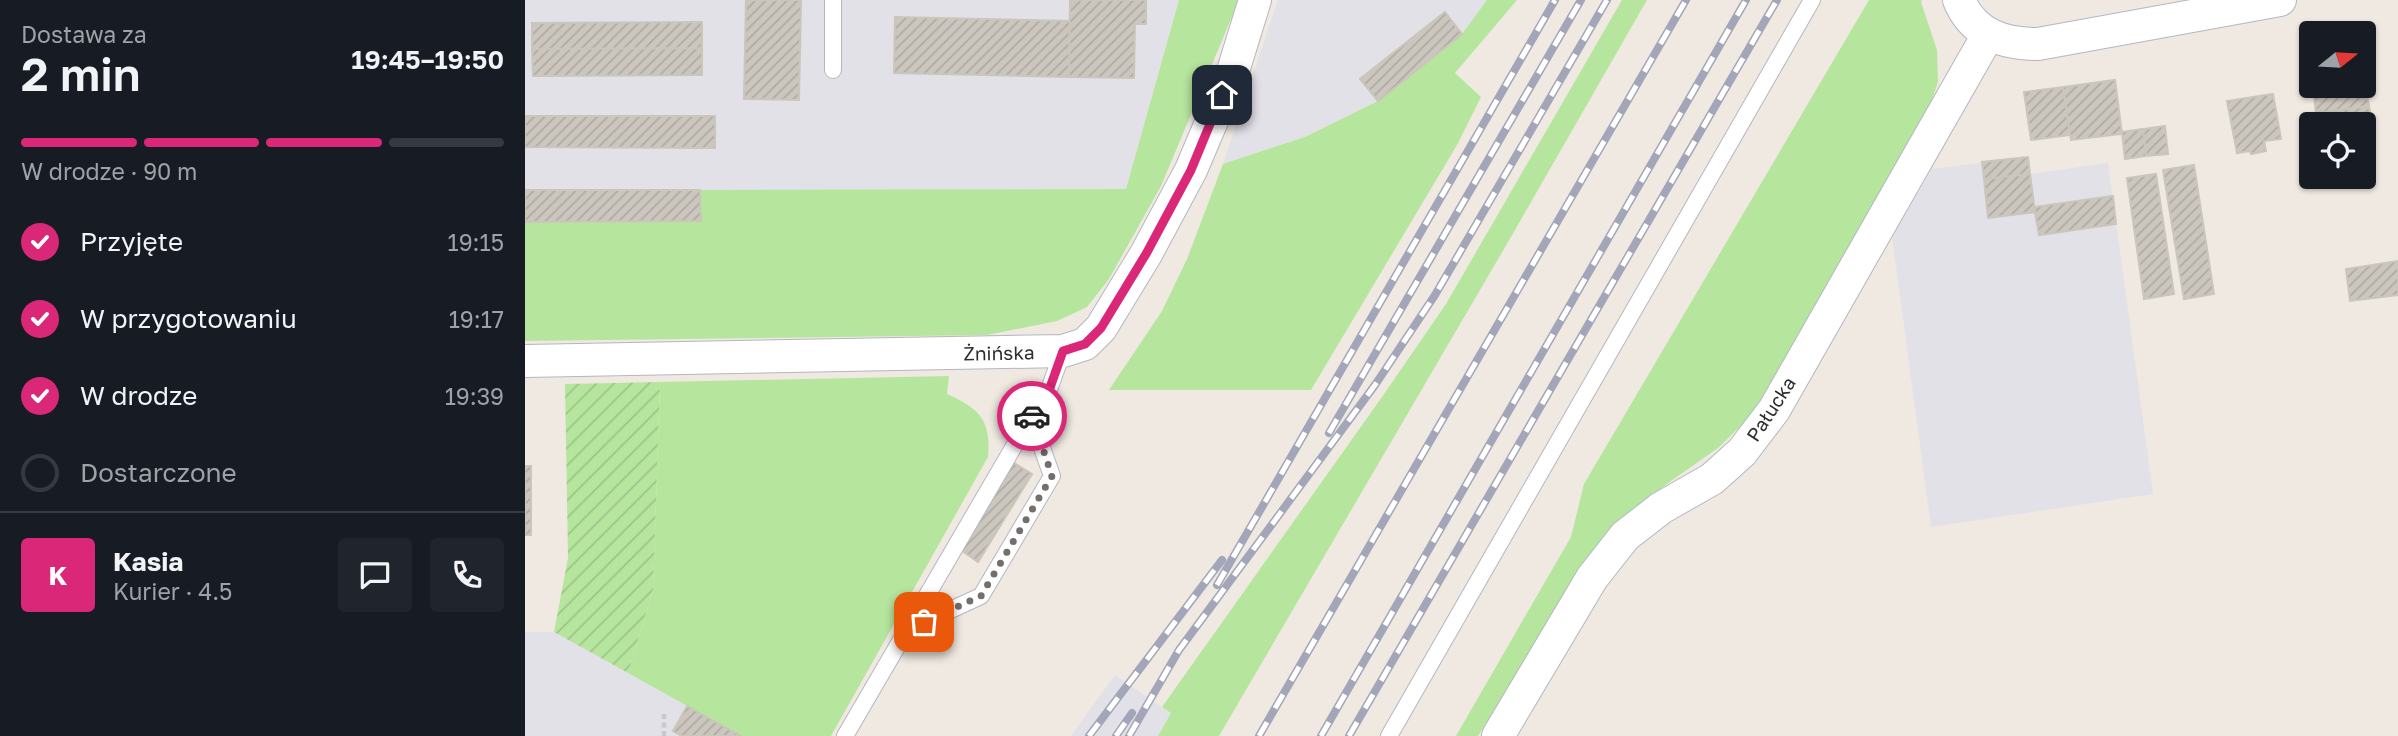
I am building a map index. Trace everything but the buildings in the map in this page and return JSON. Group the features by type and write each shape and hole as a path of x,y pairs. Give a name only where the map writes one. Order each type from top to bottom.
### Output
{"street":[{"name":"Żnińska","path":"525,361 1063,351 1085,344 1101,328 1146,254 1191,170 1233,71 1255,0"},
{"path":"1959,0 1972,23 1988,35 2017,44 2038,44 2280,0"},
{"name":"Pałucka","path":"1498,736 1593,578 1625,536 1661,508 1712,479 1742,452 1774,410 1988,35"}],"lane":[{"path":"833,0 834,70"},
{"path":"1389,736 1812,0"},
{"path":"845,736 1031,417 1047,396 1063,351"},
{"path":"905,631 981,596 1038,500 1052,476 1031,417"}],"path":[{"path":"664,712 664,736"}],"shaded area":[{"path":"525,0 1179,0 1126,189 726,191 724,235 525,236"},
{"path":"1278,0 1487,0 1462,34 1378,101 1305,137 1223,164"},
{"path":"2028,157 2031,174 2108,163 2153,494 1931,527 1892,236 1932,169"},
{"path":"525,632 554,632 741,736 525,736"},
{"path":"1115,675 1171,713 1158,736 1071,736"}],"green space":[{"path":"1179,0 1239,0 1161,186 1109,279 1087,307 1057,321 987,335 525,341 525,222 701,220 700,190 1126,189"},
{"path":"1487,0 1517,0 1455,73 1481,97 1457,145 1311,390 1109,390 1162,311 1187,259 1223,164 1305,137 1378,101 1462,34"},
{"path":"1622,0 1647,0 1219,736 1158,736 1171,713 1162,707 1446,304"},
{"path":"1869,0 1922,0 1937,50 1938,82 1926,117 1756,411 1718,448 1629,514 1598,545 1478,736 1456,736 1571,537 1584,484"},
{"path":"949,376 947,394 968,405 981,417 985,425 988,457 831,736 741,736 628,673 653,590 660,382"},
{"path":"660,382 653,590 628,673 554,632 568,558 565,384"}],"railway":[{"path":"1217,585 1555,0"},
{"path":"1329,433 1581,0"},
{"path":"1129,736 1179,650 1375,385 1435,295 1607,0"},
{"path":"1259,736 1686,0"},
{"path":"1321,736 1746,0"},
{"path":"1349,736 1777,0"},
{"path":"1089,736 1222,560"},
{"path":"1116,736 1132,713"}],"way so far":[{"path":"924,622 981,596 1052,476 1032,416"}],"route":[{"path":"1032,416 1047,396 1063,351 1085,344 1101,328 1146,254 1191,170 1222,95"}]}
